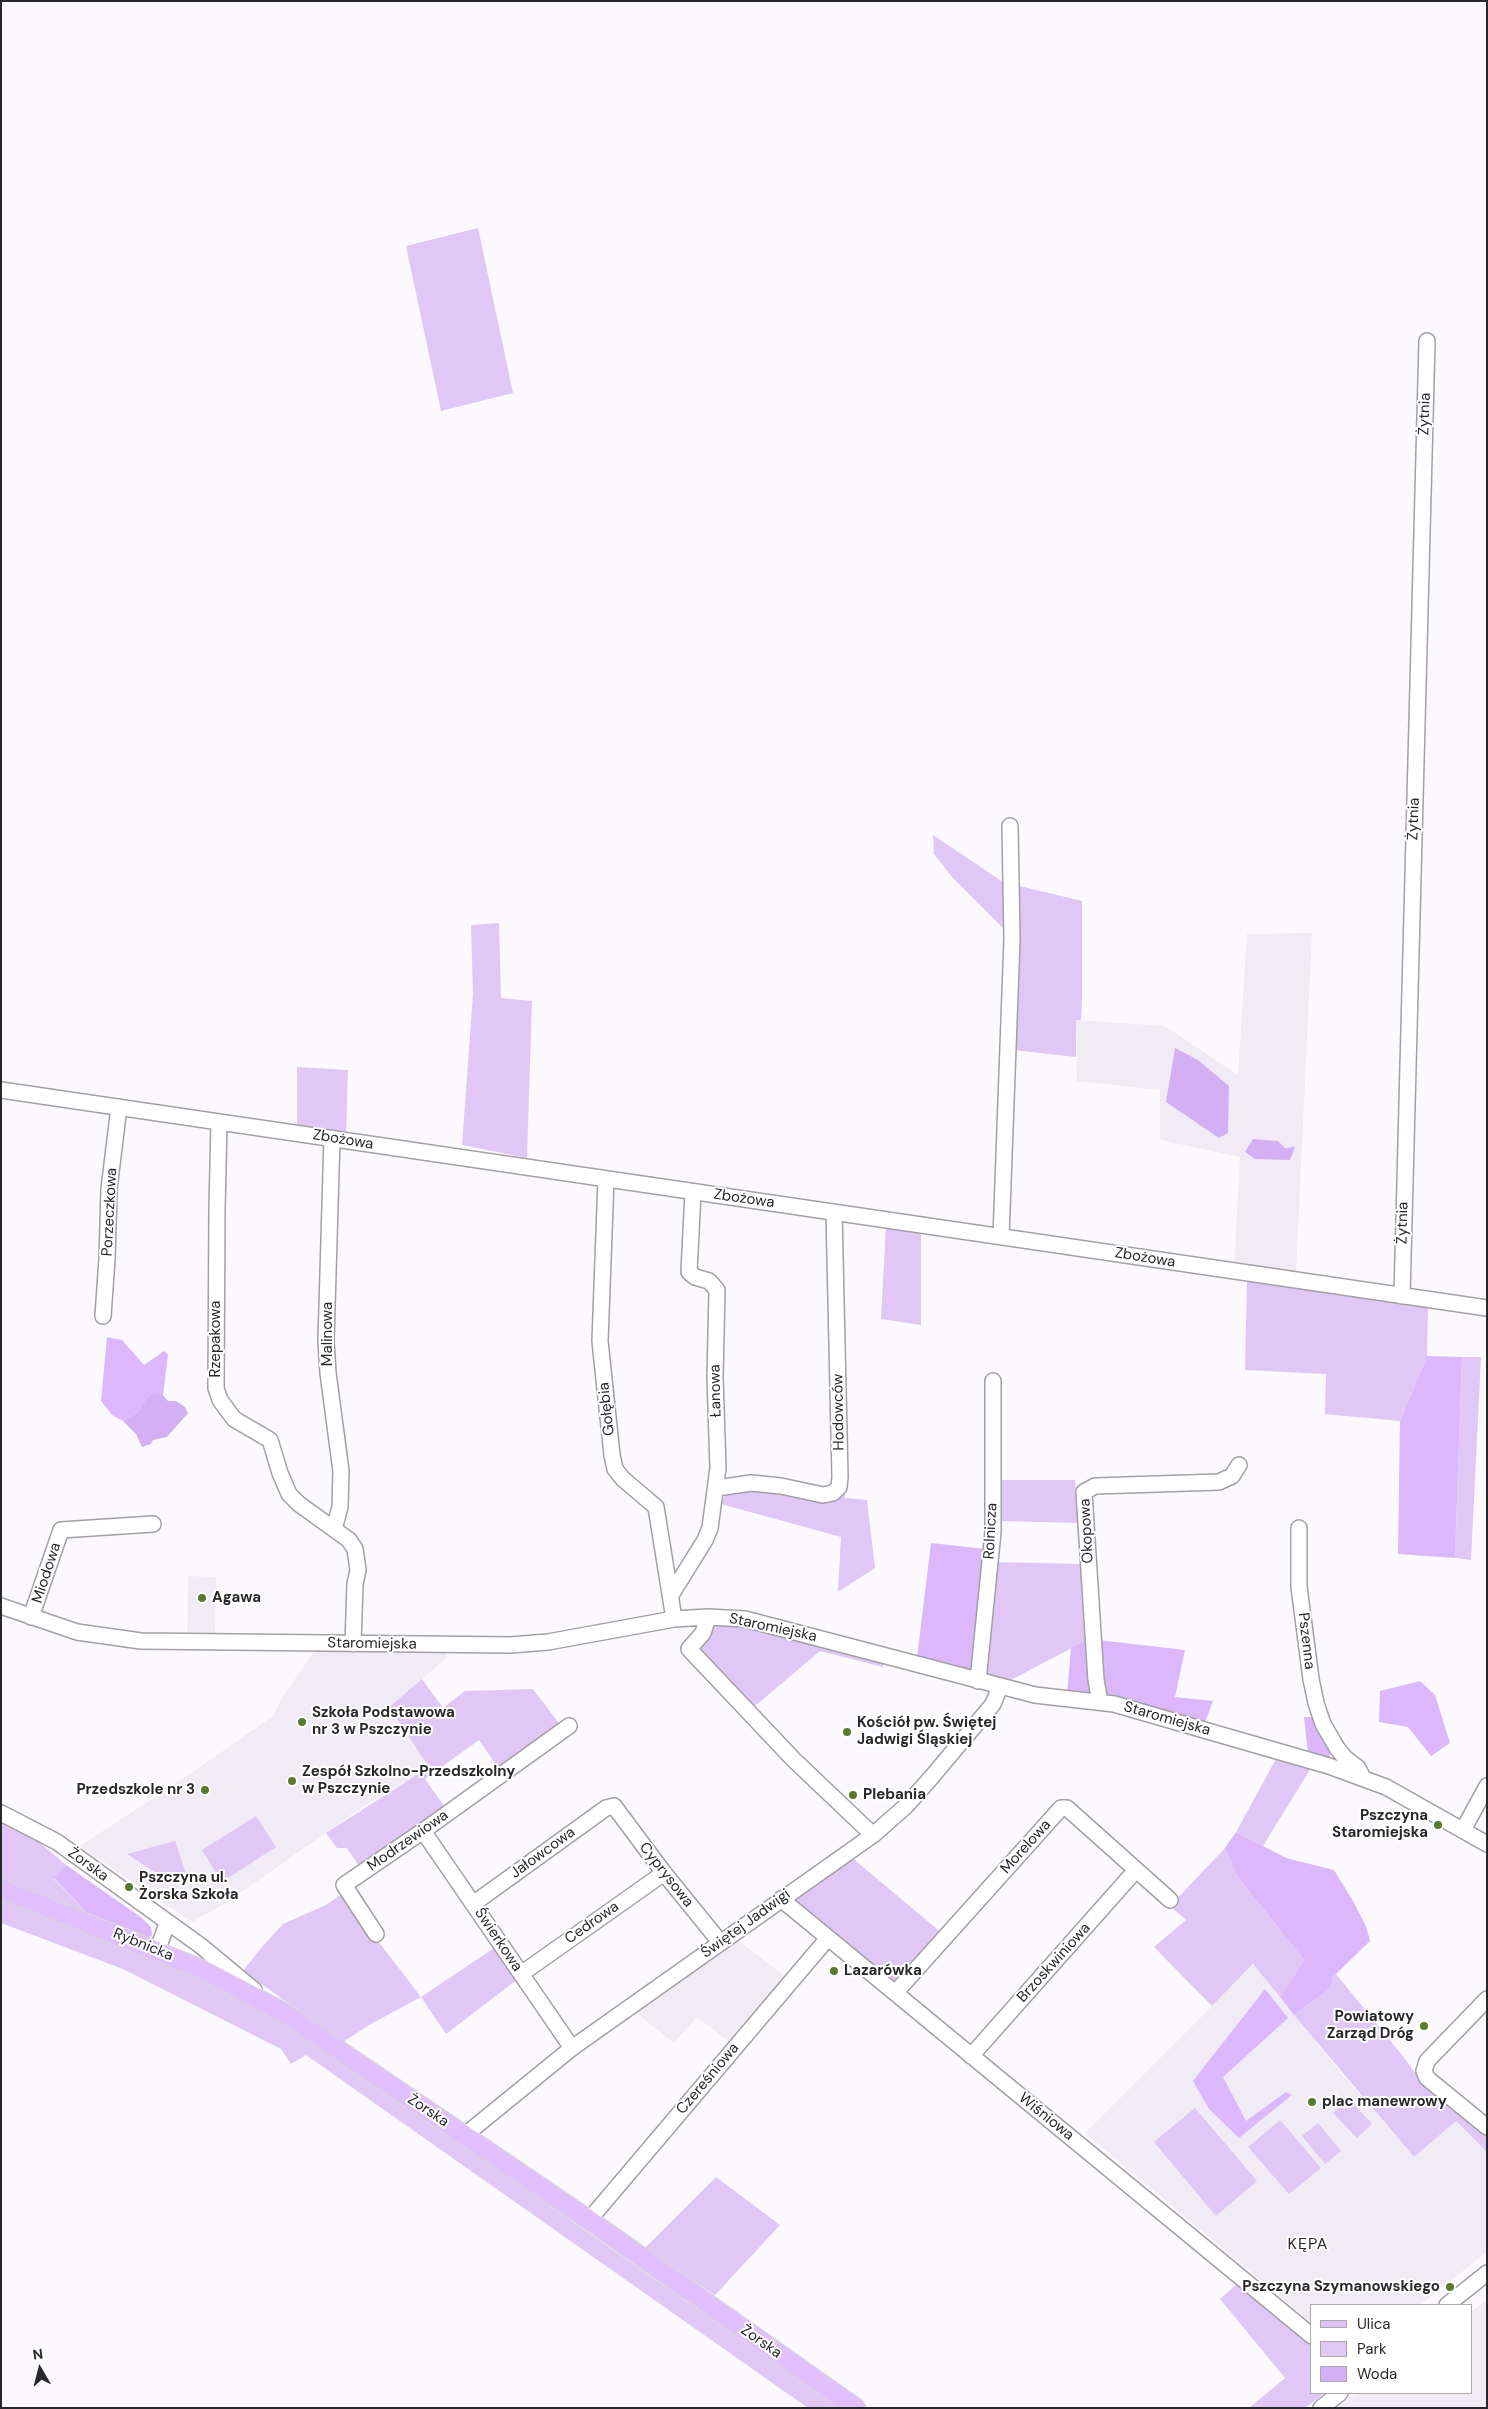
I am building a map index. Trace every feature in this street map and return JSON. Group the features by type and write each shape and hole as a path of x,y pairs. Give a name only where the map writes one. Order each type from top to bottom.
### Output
{"main road":[{"name":"Rybnicka","path":"1,1889 203,1970 281,2011"},
{"name":"Żorska","path":"281,2011 465,2135 856,2408"}],"street":[{"name":"Żytnia","path":"1402,1296 1427,342"},
{"path":"1001,1236 1012,939 1010,826"},
{"name":"Zbożowa","path":"1,1090 1487,1308"},
{"name":"Porzeczkowa","path":"103,1316 109,1189 118,1107"},
{"name":"Rzepakowa","path":"220,1122 217,1208 216,1388 220,1400 234,1419 270,1440 280,1473 289,1494 299,1504 349,1540 357,1558 353,1644"},
{"name":"Malinowa","path":"332,1138 326,1341 328,1373 341,1471 340,1508 334,1529"},
{"name":"Gołębia","path":"606,1179 600,1341 612,1455 615,1469 623,1479 656,1507 674,1619"},
{"name":"Łanowa","path":"671,1595 705,1540 710,1528 717,1488 715,1377 717,1290 709,1282 695,1277 689,1272 693,1192"},
{"name":"Hodowców","path":"717,1488 751,1483 781,1486 822,1494 833,1493 838,1487 840,1477 834,1212"},
{"name":"Rolnicza","path":"978,1681 993,1532 992,1381"},
{"name":"Okopowa","path":"1100,1702 1096,1680 1084,1492 1095,1486 1219,1482 1232,1476 1239,1465"},
{"name":"Miodowa","path":"32,1617 61,1530 153,1524"},
{"name":"Pszenna","path":"1299,1528 1299,1587 1311,1679 1323,1724 1337,1748 1345,1758 1358,1768 1363,1778"},
{"name":"Staromiejska","path":"1,1606 92,1635 141,1641 491,1645 538,1643 674,1619 708,1617 746,1619 1000,1687 1054,1698 1100,1702 1158,1716 1329,1766 1363,1778 1416,1803 1487,1844"},
{"path":"708,1617 703,1633 689,1649 794,1760 873,1835"},
{"name":"Świętej Jadwigi","path":"465,2135 572,2048 781,1898 873,1835 906,1806 930,1779 993,1704 1000,1687"},
{"name":"Modrzewiowa","path":"376,1934 344,1885 423,1832 569,1726"},
{"path":"1329,1766 1337,1748"},
{"path":"1463,1830 1487,1786"},
{"name":"Cyprysowa","path":"614,1806 664,1873 720,1942"},
{"name":"Jałowcowa","path":"473,1904 606,1808 614,1806"},
{"name":"Morelowa","path":"895,1993 1061,1808 1066,1808 1170,1900"},
{"name":"Żorska","path":"1,1813 57,1842 167,1924 201,1946 223,1967 281,2011"},
{"name":"Świerkowa","path":"423,1832 572,2048"},
{"name":"Brzoskwiniowa","path":"971,2056 1136,1870"},
{"name":"Cedrowa","path":"521,1974 664,1873"},
{"name":"Wiśniowa","path":"781,1898 1310,2334"},
{"path":"157,1951 167,1924"},
{"name":"Czereśniowa","path":"588,2220 828,1938"},
{"path":"1485,2122 1427,2078 1424,2071 1428,2061 1487,1999"},
{"path":"1448,2304 1487,2272"},
{"path":"1321,2408 1339,2394"}],"shaded area":[{"path":"1312,933 1296,1272 1234,1265 1240,1157 1160,1140 1160,1090 1077,1081 1076,1020 1165,1026 1238,1075 1247,934"},
{"path":"107,1337 122,1340 144,1365 164,1351 168,1355 163,1395 147,1397 138,1412 123,1421 112,1415 101,1401"},
{"path":"1427,1356 1462,1357 1455,1558 1398,1554 1400,1421"},
{"path":"931,1543 986,1549 974,1676 917,1658"},
{"path":"188,1576 216,1577 215,1633 187,1632"},
{"path":"1089,1639 1093,1696 1067,1694 1071,1648"},
{"path":"1098,1640 1185,1650 1175,1697 1213,1701 1204,1725 1103,1696"},
{"name":"Zespół Szkolno-Przedszkolny w Pszczynie","path":"316,1649 446,1652 447,1658 389,1707 429,1767 361,1808 229,1901 192,1922 80,1846 193,1772 274,1715 281,1699"},
{"path":"1420,1681 1435,1695 1450,1743 1431,1756 1408,1727 1379,1722 1380,1691"},
{"path":"1304,1717 1315,1717 1332,1747 1328,1763 1308,1753"},
{"path":"1236,1832 1286,1858 1334,1870 1366,1926 1370,1941 1333,1977 1331,1988 1294,2015 1280,1997 1304,1960 1237,1876 1225,1848"},
{"path":"66,1865 142,1918 151,1927 152,1935 149,1938 90,1916 54,1878"},
{"path":"735,1938 787,1978 732,2044 697,2017 674,2043 635,2012"},
{"path":"1254,1964 1338,2069 1414,2157 1456,2121 1487,2152 1487,2252 1421,2304 1310,2304 1310,2321 1085,2133"},
{"path":"1265,1989 1288,2018 1223,2077 1246,2121 1286,2092 1292,2095 1239,2138 1209,2109 1193,2081"},
{"path":"1487,2300 1487,2408 1336,2408 1355,2394 1473,2394 1473,2310"}],"green space":[{"path":"478,228 513,393 441,411 406,246"},
{"path":"933,835 1003,882 1082,901 1082,1002 1081,1020 1076,1020 1076,1057 1013,1050 1019,937 1004,929 952,877 934,854"},
{"path":"499,923 501,998 532,1001 527,1158 462,1145 473,994 471,925"},
{"path":"297,1067 348,1070 346,1133 297,1126"},
{"path":"886,1225 921,1232 921,1325 881,1319"},
{"path":"1247,1279 1428,1307 1427,1356 1400,1421 1325,1414 1326,1374 1245,1370"},
{"path":"1462,1357 1481,1357 1471,1560 1455,1558"},
{"path":"1001,1480 1075,1480 1078,1523 998,1521"},
{"path":"750,1487 825,1499 845,1493 845,1498 867,1500 875,1568 838,1592 841,1537 721,1504 726,1493"},
{"path":"994,1562 1082,1564 1089,1639 1009,1681 983,1679"},
{"path":"717,1624 749,1628 883,1660 883,1667 820,1651 754,1707 699,1654 703,1641"},
{"path":"422,1679 443,1708 465,1691 533,1689 561,1726 501,1772 479,1740 425,1779 447,1810 360,1868 347,1848 337,1848 326,1833 429,1767 389,1707"},
{"path":"1276,1759 1311,1768 1263,1846 1236,1832"},
{"path":"256,1816 276,1847 222,1882 202,1850"},
{"path":"1,1821 38,1841 66,1865 54,1879 90,1916 1,1881"},
{"path":"175,1841 187,1876 170,1882 127,1854"},
{"path":"1225,1848 1237,1876 1304,1960 1280,1997 1253,1964 1212,2006 1154,1947 1186,1920 1170,1906"},
{"path":"851,1857 943,1934 895,1987 795,1904 800,1896"},
{"path":"342,1894 421,1997 369,2025 343,2042 243,1971 283,1924 326,1905"},
{"path":"1,1898 216,1983 320,2045 839,2408 808,2408 306,2055 291,2064 281,2049 123,1969 1,1923"},
{"path":"497,1946 518,1979 446,2034 421,1997"},
{"path":"1336,1974 1406,2060 1424,2086 1487,2137 1487,2152 1456,2121 1414,2157 1294,2015 1331,1988 1333,1977"},
{"path":"1349,2099 1372,2124 1357,2138 1333,2113"},
{"path":"1195,2108 1257,2181 1216,2216 1154,2142"},
{"path":"1280,2120 1321,2168 1289,2194 1248,2147"},
{"path":"1318,2123 1341,2151 1325,2164 1302,2136"},
{"path":"716,2177 780,2225 715,2295 644,2249"},
{"path":"1238,2283 1310,2341 1310,2394 1324,2394 1305,2408 1249,2408 1285,2378 1220,2299"}],"water":[{"path":"1175,1048 1198,1060 1229,1086 1228,1133 1219,1138 1166,1102"},
{"path":"1253,1139 1278,1141 1285,1148 1295,1147 1290,1160 1255,1159 1245,1152"},
{"path":"154,1394 163,1395 168,1401 176,1401 185,1407 188,1413 167,1437 153,1440 151,1444 142,1447 136,1434 123,1421 138,1412 147,1397"}],"place":[{"name":"Agawa","path":"202,1598"},
{"name":"Szkoła Podstawowa nr 3 w Pszczynie","path":"302,1722"},
{"name":"Kościół pw. Świętej Jadwigi Śląskiej","path":"847,1732"},
{"name":"Zespół Szkolno-Przedszkolny w Pszczynie","path":"292,1781"},
{"name":"Przedszkole nr 3","path":"205,1790"},
{"name":"Plebania","path":"853,1795"},
{"name":"Pszczyna Staromiejska","path":"1438,1825"},
{"name":"Pszczyna ul. Żorska Szkoła","path":"129,1887"},
{"name":"Lazarówka","path":"834,1971"},
{"name":"Powiatowy Zarząd Dróg","path":"1424,2026"},
{"name":"plac manewrowy","path":"1312,2102"},
{"name":"Pszczyna Szymanowskiego","path":"1450,2287"}],"district":[{"name":"KĘPA","path":"1308,2245"}]}
